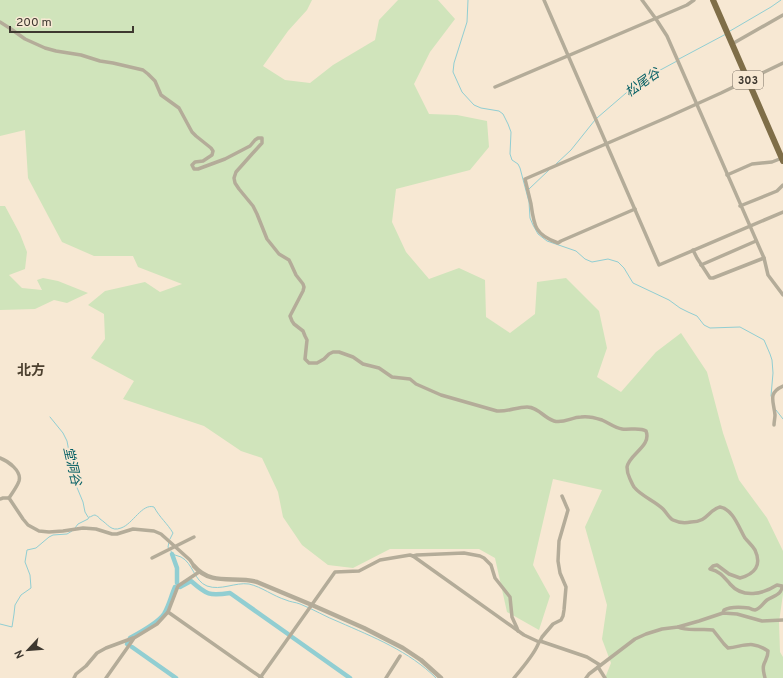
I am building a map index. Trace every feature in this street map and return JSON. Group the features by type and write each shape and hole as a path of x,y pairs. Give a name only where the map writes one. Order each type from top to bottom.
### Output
{"highway":[{"name":"303","path":"713,0 782,159"}],"street":[{"path":"544,0 659,265 783,212"},
{"path":"642,0 656,18 667,36 764,258 768,275 783,295"},
{"path":"495,87 656,18 694,0"},
{"path":"732,44 783,16"},
{"path":"0,22 25,40 45,48 143,70 156,81 160,95 179,108 192,132 213,151 212,155 203,161 195,162 192,165 194,169 198,169 225,159 250,146 258,138 262,138 262,143 236,172 234,178 235,184 253,206 267,239 279,254 289,260 296,275 303,284 303,291 290,318 294,324 303,331 307,340 305,359 309,362 313,363 321,361 333,352 340,352 353,357 362,364 380,368 392,377 410,379 416,384 441,395 497,411 504,412 529,407 549,419 559,422 583,416 603,421 626,430 643,429 646,431 648,435 642,448 628,461 628,475 634,487 662,508 670,518 679,522 703,520 714,509 720,507 728,510 737,522 746,539 755,550 757,566 755,571 750,575 740,578 730,574 717,565 710,569 717,571 734,588 748,594 767,591 777,585 782,586 781,591 755,610 732,607 727,608 723,613"},
{"path":"635,209 558,243 549,240 536,229 532,218 525,179 697,104 783,63"},
{"path":"727,175 752,164 772,162 782,159"},
{"path":"740,206 777,191 783,185"},
{"path":"701,265 756,241"},
{"path":"693,250 710,278 764,258"},
{"path":"774,425 775,416 772,398 775,391 783,386"},
{"path":"0,458 7,461 19,475 20,480 9,498"},
{"path":"514,678 532,655 542,637 549,631 553,624 561,620 563,616 566,587 560,573 558,560 559,541 568,510 566,502 562,496"},
{"path":"0,499 9,498"},
{"path":"9,498 28,525 39,531 56,532 83,528 96,529 112,534 134,529 154,531 161,534 190,560 199,572 213,578 250,580 312,605 364,628 403,648 421,660 441,678"},
{"path":"152,558 194,537"},
{"path":"168,612 261,678 335,572 359,571 380,560 410,555 464,553 480,556 491,565 495,578 510,597 512,617 518,631"},
{"path":"413,556 524,635 587,657 599,666 604,678"},
{"path":"74,678 76,674 86,666 97,653 106,648 134,638 157,624 168,612 178,586 199,572"},
{"path":"586,678 599,666 635,639 655,631 678,627 723,613 737,614 762,621 783,620"},
{"path":"678,627 682,629 713,630 728,648 743,645 762,647 768,651 768,657 763,670 764,678"},
{"path":"106,678 134,638"},
{"path":"386,678 400,656"}],"green space":[{"path":"0,0 312,0 307,10 288,31 263,66 285,80 310,83 333,65 375,40 379,20 398,0 438,0 455,19 430,52 414,84 429,114 457,115 487,121 489,147 470,170 396,189 392,222 406,252 429,279 459,268 485,280 486,317 510,333 535,314 537,282 566,278 599,311 607,348 597,377 621,392 656,352 681,333 707,372 723,433 739,480 767,518 783,551 783,594 779,622 780,652 783,657 783,678 605,678 611,663 602,639 607,605 585,527 602,490 553,479 533,565 550,596 539,630 507,612 495,558 479,549 390,549 353,568 328,565 302,545 283,517 278,492 262,458 241,451 204,426 123,399 134,381 91,358 105,339 104,314 88,305 105,291 145,282 160,292 182,284 138,267 133,256 94,256 62,242 28,178 25,130 0,136"},
{"path":"0,206 5,206 20,234 27,252 25,269 9,275 22,288 42,290 37,280 43,278 58,281 88,293 67,303 54,300 35,309 0,310"}],"waterway":[{"path":"468,0 467,22 454,63 453,72 462,92 474,105 481,108 499,111 503,114 511,132 510,154 512,160 518,164 520,168 529,202 530,218 538,234 547,241 576,251 585,259 592,262 608,259 618,262 624,268 633,283 669,300 680,308 697,316 704,325 710,328 740,327 764,340 772,360 773,373 771,396"},
{"name":"松尾谷","path":"730,31 781,0"},
{"name":"松尾谷","path":"679,59 726,34"},
{"name":"松尾谷","path":"597,118 640,81 677,61"},
{"name":"松尾谷","path":"556,164 571,150 595,120"},
{"name":"松尾谷","path":"529,189 549,170"},
{"path":"776,410 783,419"},
{"name":"堂洞谷","path":"50,417 63,433 67,441 75,483 88,517"},
{"path":"75,528 78,524 95,515 110,527 118,529 125,526 145,508 154,507 173,533 170,539"},
{"path":"0,624 12,627 15,605 21,595 31,588 30,575 25,562 27,550 36,548 53,535 67,534 72,531"},
{"path":"169,542 169,549"},
{"path":"171,551 172,554 185,560 199,580 207,586 218,588 238,584 249,584 281,598 298,603 365,633 402,652 425,668 436,678"},
{"path":"172,554 177,568 177,583"},
{"path":"180,587 191,581 205,592 213,594 230,593 288,634"},
{"path":"130,638 148,628 164,614 175,587"},
{"path":"292,637 350,678"},
{"path":"132,647 176,678"}],"district":[{"name":"北方","path":"31,370"}]}
